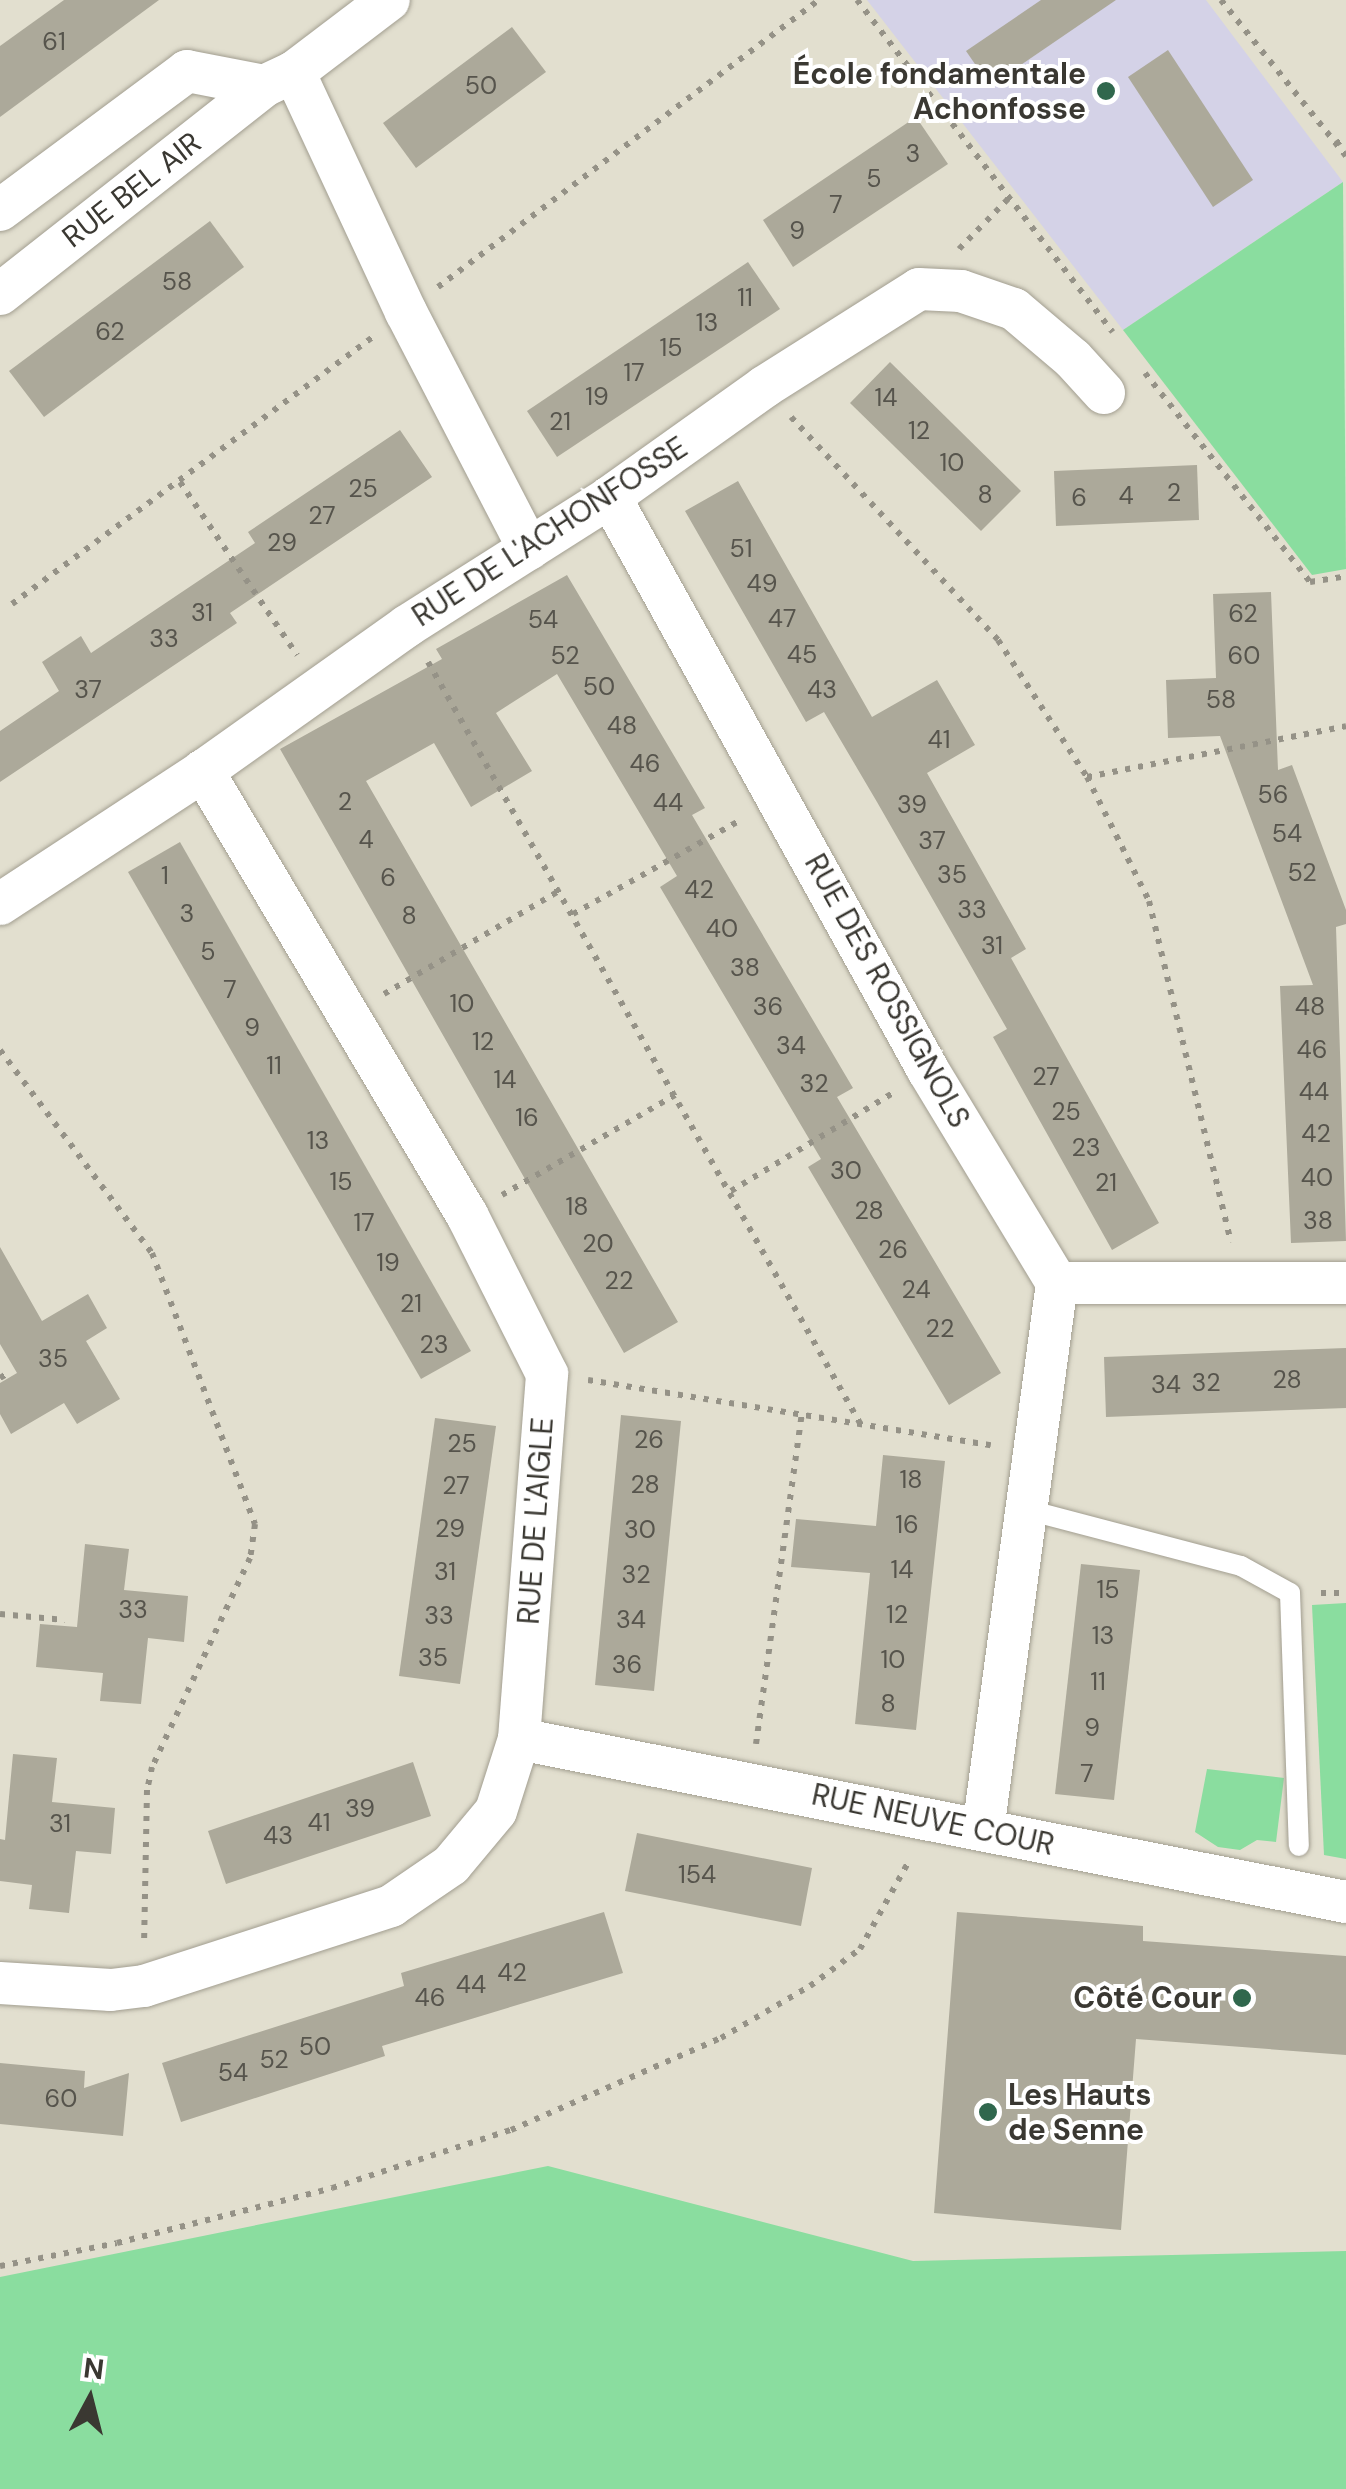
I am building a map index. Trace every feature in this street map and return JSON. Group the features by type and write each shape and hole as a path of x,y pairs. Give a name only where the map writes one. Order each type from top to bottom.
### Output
{"street":[{"name":"RUE BEL AIR","path":"0,294 388,0"},
{"name":"RUE BEL AIR","path":"0,210 188,71 279,79"},
{"path":"279,79 528,548"},
{"name":"RUE DE L'ACHONFOSSE","path":"0,904 203,772 408,626 610,497 764,388 919,288 961,291 1014,309 1073,358 1104,393"},
{"name":"RUE DES ROSSIGNOLS","path":"610,497 928,1070 1057,1282"},
{"name":"RUE DE L'AIGLE","path":"0,1983 111,1990 144,1986 391,1906 451,1866 496,1811 519,1738 548,1374 467,1216 203,772"},
{"path":"983,1830 1057,1282 1346,1283"},
{"name":"RUE NEUVE COUR","path":"519,1738 1346,1902"}],"lane":[{"path":"1024,1509 1241,1566 1290,1593 1298,1846"}],"path":[{"path":"12,604 819,0"},
{"path":"857,0 1116,337"},
{"path":"1221,0 1346,156"},
{"path":"1336,144 1346,137"},
{"path":"1141,368 1310,582 1346,576"},
{"path":"764,388 998,640 1087,777 1149,901 1240,1282"},
{"path":"180,482 318,687"},
{"path":"408,626 860,1423"},
{"path":"1087,777 1346,726"},
{"path":"573,914 780,798"},
{"path":"348,1015 559,891"},
{"path":"0,1050 152,1253 255,1524 250,1558 152,1767 146,1790 144,1950"},
{"path":"731,1191 928,1070"},
{"path":"467,1216 675,1094"},
{"path":"548,1374 1032,1452"},
{"path":"751,1782 802,1414"},
{"path":"0,1614 66,1620"},
{"path":"0,2266 117,2244 332,2188 511,2130 721,2038 810,1986 860,1950 932,1818"}],"shaded area":[{"name":"École fondamentale Achonfosse","path":"867,0 1206,0 1343,182 1123,330"}],"green space":[{"path":"1343,182 1346,569 1312,575 1123,330"},
{"path":"1346,1603 1346,1859 1324,1855 1312,1605"},
{"path":"1207,1769 1284,1778 1276,1842 1257,1840 1240,1850 1218,1847 1195,1832"},
{"path":"548,2166 913,2261 1346,2251 1346,2489 0,2489 0,2277"}],"building":[{"path":"64,0 159,0 0,117 0,46"},
{"path":"1041,0 1116,0 990,86 966,51"},
{"path":"512,27 546,72 416,168 383,123"},
{"path":"1168,50 1253,180 1213,207 1128,77"},
{"path":"916,117 948,164 793,267 763,220"},
{"path":"210,221 244,267 44,417 9,371"},
{"path":"748,262 780,309 557,457 527,411"},
{"path":"890,362 1021,491 981,531 850,403"},
{"path":"400,430 432,477 230,613 237,623 0,782 0,731 59,691 42,662 81,636 91,653 255,543 248,532"},
{"path":"1197,465 1199,520 1056,526 1054,471"},
{"path":"738,481 872,717 937,680 975,745 927,773 1026,949 1011,958 1159,1223 1112,1250 993,1037 1007,1029 877,802 824,712 806,722 685,511"},
{"path":"567,575 705,808 692,815 853,1088 837,1097 1001,1373 949,1405 808,1167 821,1159 660,887 677,876 557,674 496,713 532,771 471,807 434,743 366,781 678,1322 624,1353 280,749 442,659 436,649"},
{"path":"1271,592 1278,770 1292,765 1346,910 1346,924 1336,927 1346,1241 1291,1243 1280,986 1313,985 1220,736 1168,738 1166,680 1216,678 1213,594"},
{"path":"180,842 471,1351 421,1379 128,872"},
{"path":"0,1247 42,1321 88,1294 107,1328 86,1341 120,1399 77,1424 64,1403 11,1434 0,1414 0,1383 17,1373 0,1344"},
{"path":"1346,1348 1346,1408 1106,1417 1104,1357"},
{"path":"621,1415 681,1421 654,1691 595,1685"},
{"path":"435,1418 496,1426 460,1684 399,1676"},
{"path":"883,1455 945,1461 916,1730 855,1724 870,1573 791,1567 796,1519 876,1526"},
{"path":"85,1544 129,1549 124,1590 188,1596 184,1642 148,1638 141,1704 100,1701 103,1673 36,1667 40,1624 77,1627"},
{"path":"1081,1564 1140,1570 1114,1800 1055,1794"},
{"path":"13,1754 57,1758 52,1802 115,1808 111,1854 76,1851 69,1913 29,1909 32,1885 0,1881 0,1839 5,1840"},
{"path":"413,1762 431,1816 226,1884 208,1831"},
{"path":"637,1833 812,1868 801,1926 625,1891"},
{"path":"604,1912 623,1973 382,2046 385,2056 181,2122 162,2063 404,1986 401,1973"},
{"path":"957,1912 1143,1926 1143,1941 1346,1956 1346,2055 1136,2039 1121,2230 934,2213"},
{"path":"0,2063 85,2071 84,2088 129,2073 123,2136 0,2124"}],"place":[{"name":"École fondamentale Achonfosse","path":"1106,91"},
{"name":"Côté Cour","path":"1242,1998"},
{"name":"Les Hauts de Senne","path":"988,2112"}]}
